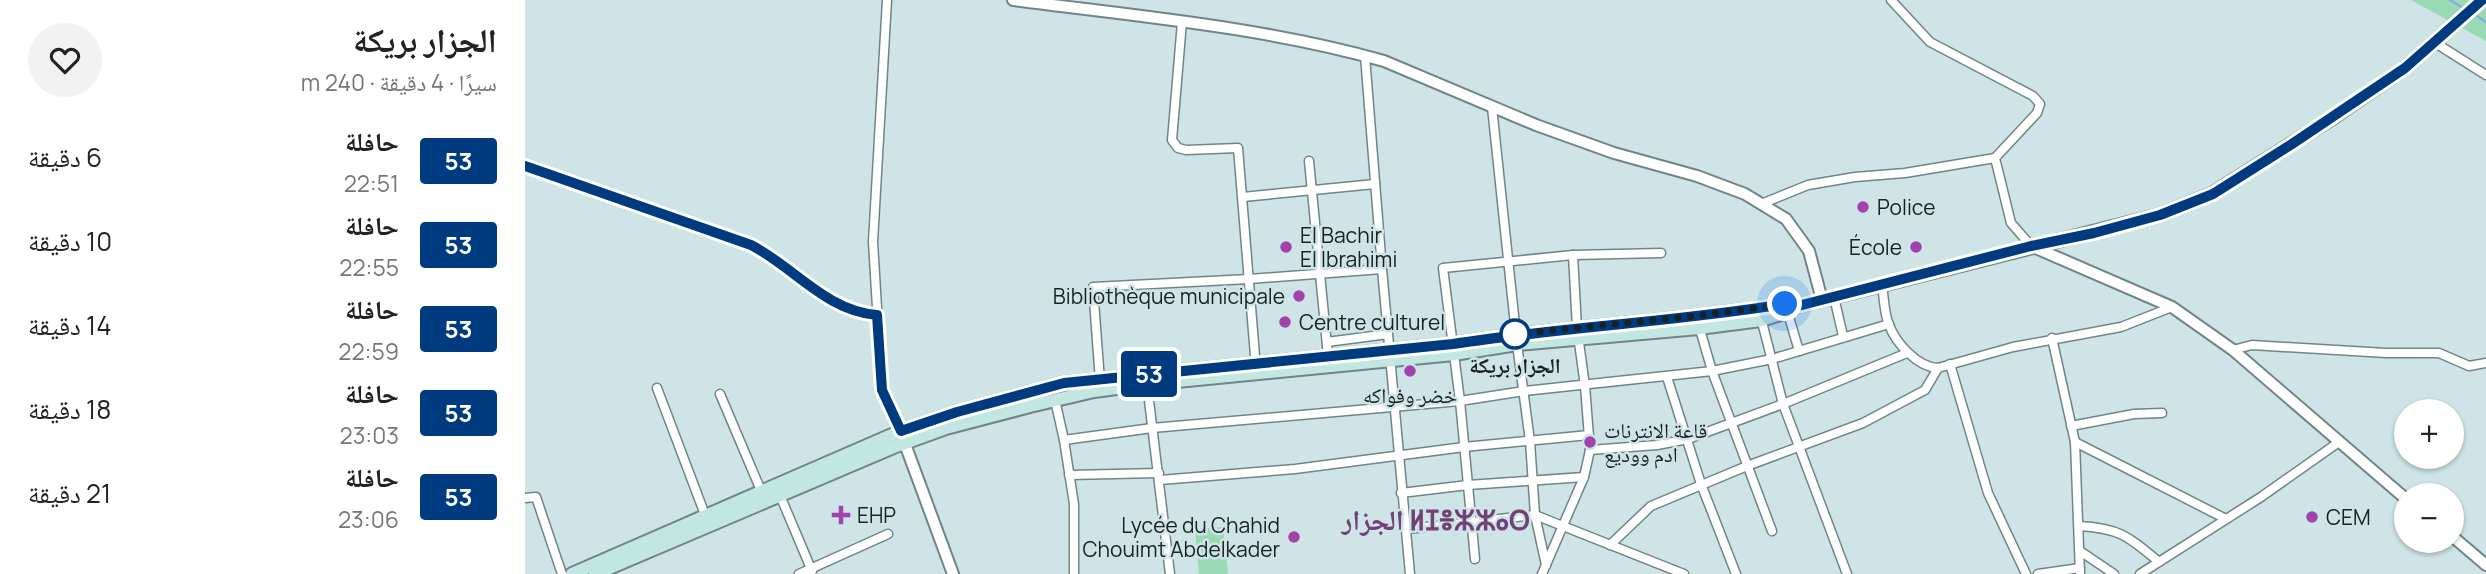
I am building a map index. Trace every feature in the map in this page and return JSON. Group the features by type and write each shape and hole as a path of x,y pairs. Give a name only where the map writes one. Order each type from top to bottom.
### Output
{"main road":[{"path":"903,438 1055,400 1101,385 1759,314 2160,215 2213,194 2354,103 2405,68 2482,0"},
{"path":"572,574 708,521 903,438 1037,389 1064,383 1147,384 1328,356 1391,355"},
{"path":"595,574 762,493 779,491"}],"street":[{"path":"887,0 873,242 882,390 903,438 953,574"},
{"path":"1013,0 1182,22 1329,47 1384,61 1492,107 1614,153 1697,176 1745,194 1786,219 1809,251 1843,336"},
{"path":"1761,204 1808,185 1995,158 2037,113 2040,104 2033,96 1930,42 1891,0"},
{"path":"1182,22 1172,140 1178,148 1186,150 1238,148 1256,369"},
{"path":"2434,42 2486,75"},
{"path":"1365,56 1410,574"},
{"path":"1492,107 1535,515 1546,565"},
{"path":"1995,158 2011,223 2031,246 2172,307 2233,350 2394,489"},
{"path":"1309,161 1328,356"},
{"path":"525,166 751,245 771,255 834,303 862,314 877,315"},
{"path":"1243,197 1375,184"},
{"path":"1475,559 1460,401 1443,268 1573,255 1661,253"},
{"path":"1542,574 1584,477 1590,450 1573,255"},
{"path":"1101,385 1093,287 1382,269"},
{"path":"1882,285 1889,324 1907,353 1930,368 2052,338 2121,327 2172,307"},
{"path":"1790,307 1799,351"},
{"path":"1759,314 1783,404 1847,574"},
{"path":"1698,322 1712,371 1772,531"},
{"path":"1064,440 1152,428 1460,401 1524,391 1712,371 1772,359 1889,324"},
{"path":"1327,342 1388,334"},
{"path":"2038,574 2080,571 2075,442 2052,338"},
{"path":"2233,350 2252,345 2386,353 2439,353 2469,366 2486,363"},
{"path":"1590,450 1657,445 1688,439 1783,404 1907,353"},
{"path":"1950,364 1988,493 2026,574"},
{"path":"1610,545 1651,506 1701,484 1863,423 1924,390 1938,368"},
{"path":"1667,377 1701,484 1736,574"},
{"path":"1147,384 1170,574"},
{"path":"657,388 708,521"},
{"path":"720,394 762,493"},
{"path":"1055,400 1073,504 1074,574"},
{"path":"2071,426 2134,414 2162,413"},
{"path":"1069,475 1159,477 1295,469 1464,447 1590,435"},
{"path":"2075,442 2226,519"},
{"path":"2140,574 2339,442"},
{"path":"1401,493 1468,485 1584,477"},
{"path":"779,491 812,571"},
{"path":"525,498 536,497 562,574"},
{"path":"1407,528 1535,515 1684,574"},
{"path":"2079,526 2105,527 2126,535 2159,562"},
{"path":"799,574 812,571 888,534"},
{"path":"2464,547 2486,565"},
{"path":"2080,551 2114,574"}],"green space":[{"path":"2411,0 2486,0 2486,41"},
{"path":"1223,527 1228,574 1199,574 1195,529"}],"waterway":[{"path":"2450,0 2465,9"},
{"path":"2474,14 2486,22"}],"bus line":[{"name":"53","path":"525,166 751,245 771,255 834,303 862,314 877,315 882,390 901,431 957,412 1064,383 1453,344 1515,334 1785,304 1798,306 2160,215 2213,194 2334,117 2405,68 2482,0"}],"place":[{"name":"Police","path":"1863,207"},
{"name":"El Bachir El Ibrahimi","path":"1286,247"},
{"name":"École","path":"1916,247"},
{"name":"Bibliothèque municipale","path":"1299,296"},
{"name":"Centre culturel","path":"1285,322"},
{"name":"الجزار بريكة","path":"1515,334"},
{"name":"خضر وفواكه","path":"1410,371"},
{"name":"قاعة الانترنات ادم ووديع","path":"1590,442"},
{"name":"EHP","path":"841,515"},
{"name":"CEM","path":"2312,517"},
{"name":"Lycée du Chahid Chouimt Abdelkader","path":"1294,537"}],"district":[{"name":"الجزار ⵍⵊⴻⵣⵣⴰⵔ","path":"1436,519"}],"route":[{"path":"1515,334 1785,304"}]}
